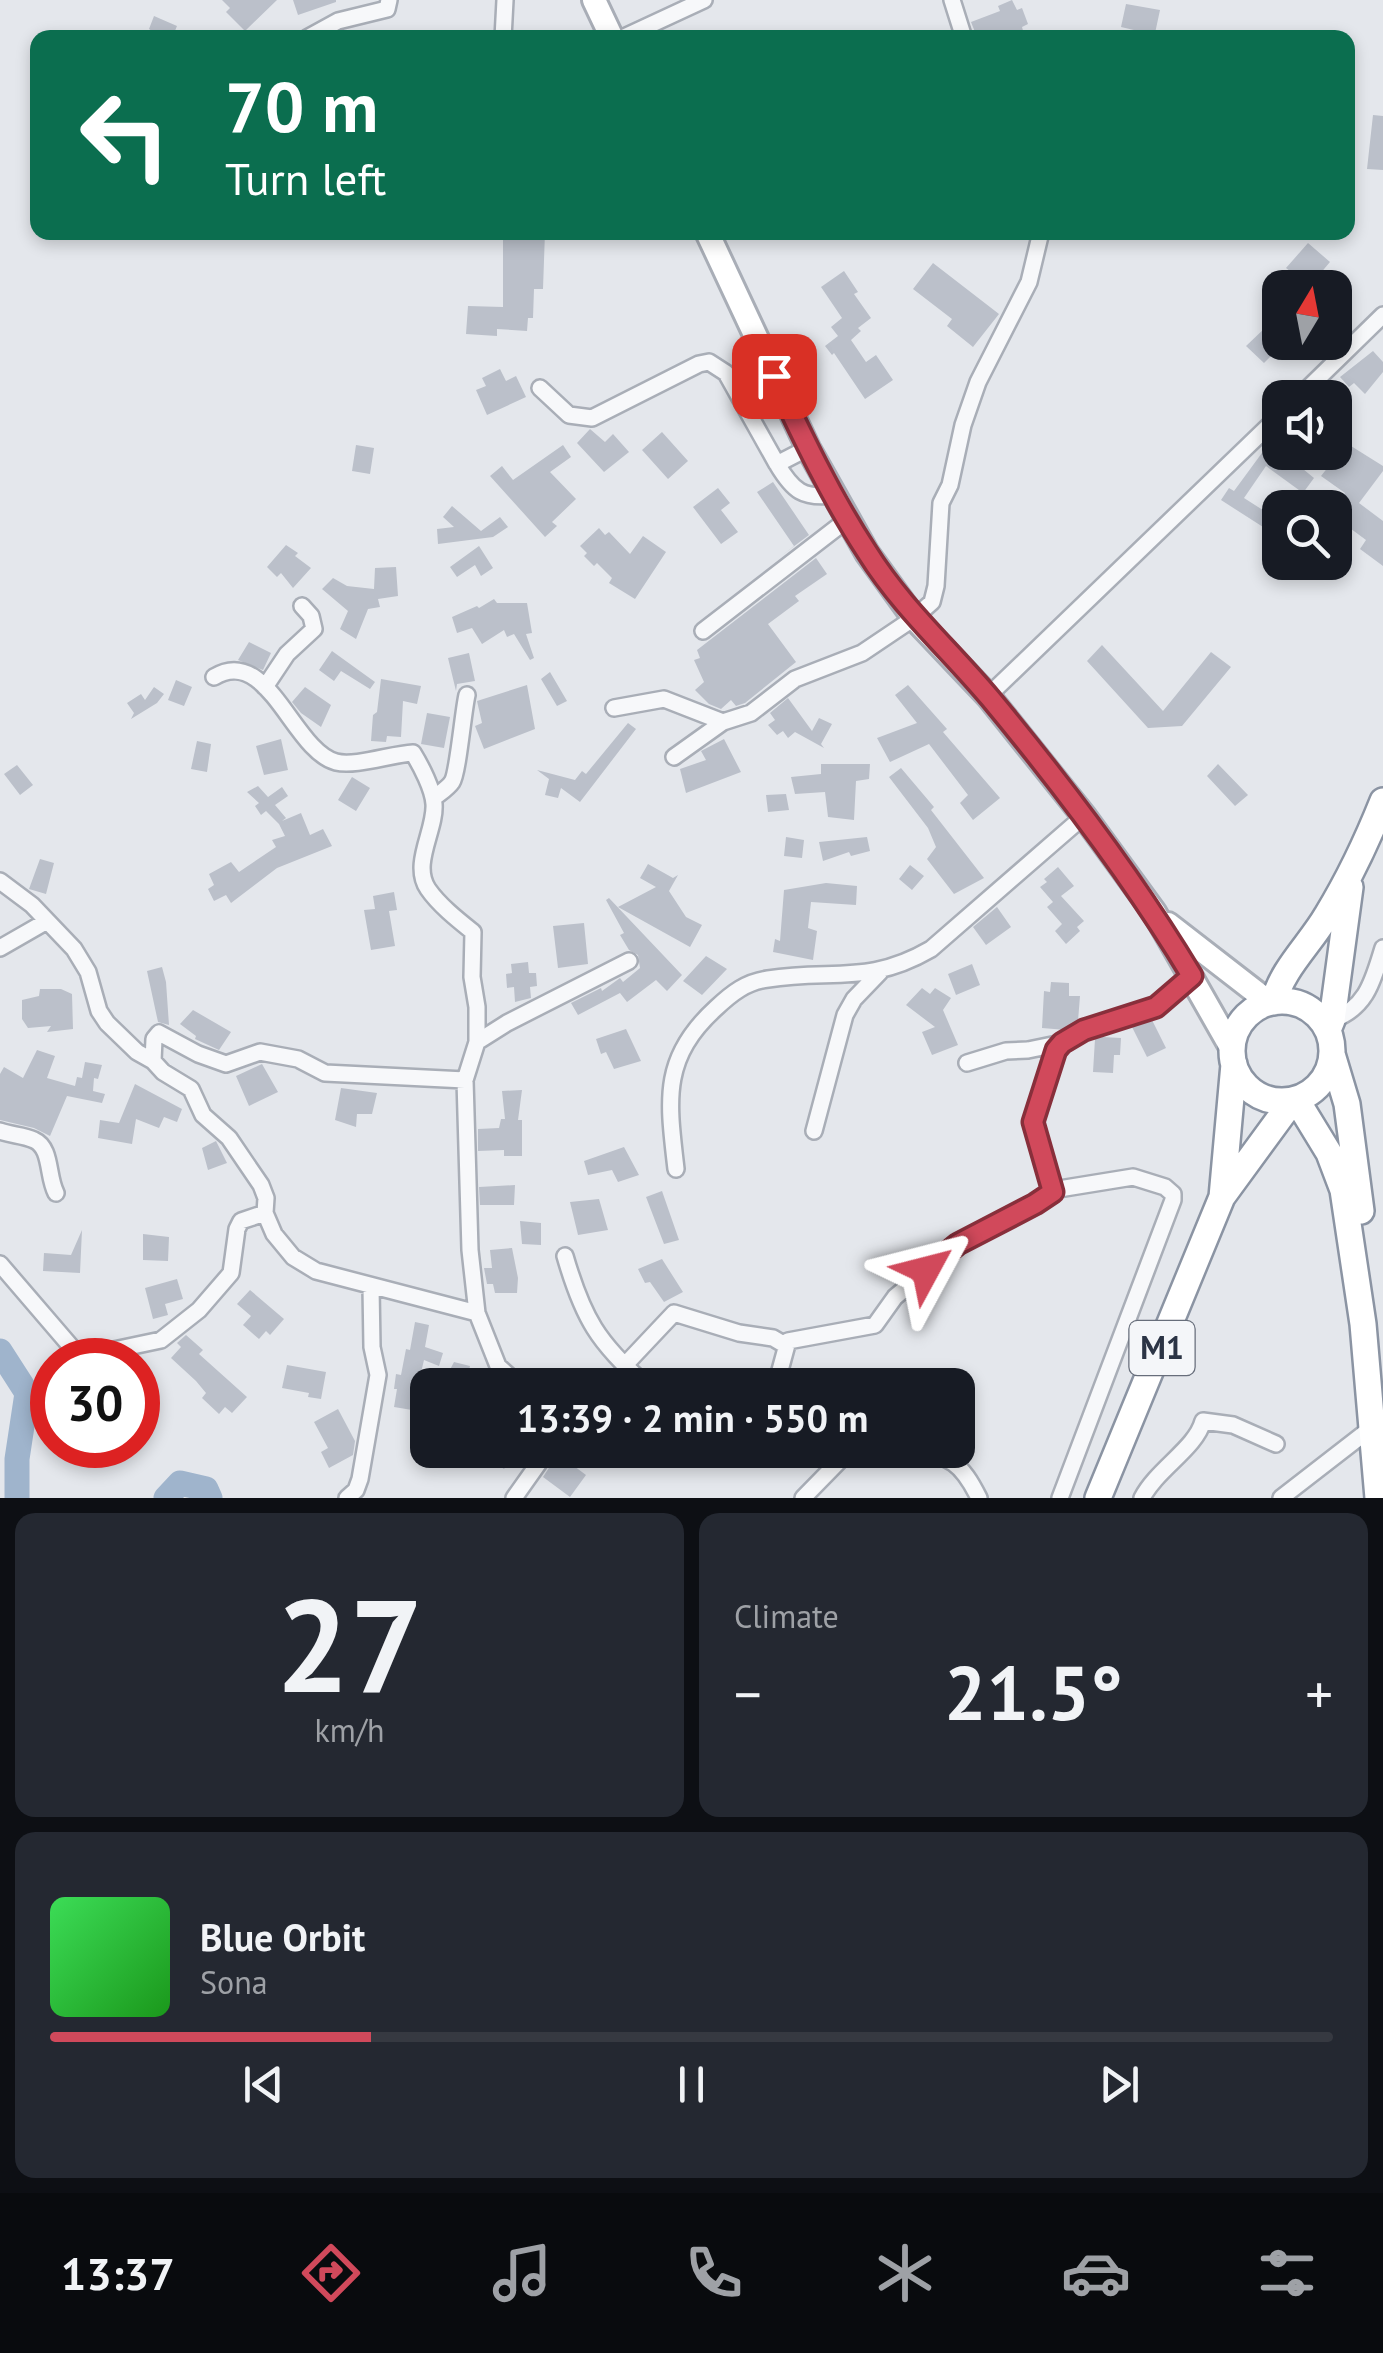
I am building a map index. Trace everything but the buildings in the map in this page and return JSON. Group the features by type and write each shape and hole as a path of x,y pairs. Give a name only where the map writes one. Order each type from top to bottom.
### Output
{"highway":[{"name":"M1","path":"1222,1197 1236,1034 1255,1010 1272,1003 1279,984 1325,919 1352,872 1383,801"},
{"name":"M1","path":"1098,1498 1222,1197 1295,1100 1325,1078 1352,872"},
{"path":"1272,1003 1305,1007 1331,1035 1347,1104 1379,1326 1378,1498"},
{"path":"1233,1057 1252,1091 1272,1100 1295,1100 1329,1154 1343,1190 1377,1435"}],"main road":[{"path":"594,0 608,30"},
{"path":"711,240 808,448 867,552 914,618 988,696 1084,816 1154,912 1233,1057"},
{"path":"1154,912 1218,966 1272,1003"}],"street":[{"path":"322,30 338,21 387,9 390,0"},
{"path":"504,30 506,0"},
{"path":"639,30 704,0"},
{"path":"952,0 961,30"},
{"path":"674,757 723,722 752,713 794,679 862,653 932,602 942,503 950,485 963,424 978,382 1029,282 1039,240"},
{"path":"1316,380 1383,315"},
{"path":"540,388 569,415 592,418 698,364 710,362 726,372 790,485 812,498 834,495"},
{"path":"988,696 1262,432"},
{"path":"778,464 808,448"},
{"path":"703,631 848,520"},
{"path":"265,686 287,654 314,629 311,616 302,606"},
{"path":"214,677 227,669 237,669 265,686 330,760 350,763 413,753 434,798 422,867 425,886 474,932 472,977 477,1042 465,1080 466,1198 477,1313 500,1368"},
{"path":"434,798 451,784 457,771 460,723 467,695"},
{"path":"614,708 664,699 723,722"},
{"path":"676,1169 670,1118 677,1056 692,1030 737,988 764,979 880,972 906,963 931,949 1084,816"},
{"path":"0,882 74,949 88,972 99,1011 107,1023 137,1052 154,1061 174,1081 191,1089 203,1115 243,1156 261,1185 266,1198 265,1214 274,1234 303,1265 371,1287 477,1313"},
{"path":"0,948 47,921"},
{"path":"1331,1035 1362,1002 1383,948"},
{"path":"477,1042 508,1022 629,961"},
{"path":"814,1130 845,1015 854,999 880,972"},
{"path":"967,1063 1006,1051 1062,1043 1084,1030 1156,1007 1192,976"},
{"path":"154,1061 154,1039 159,1034 226,1064 260,1052 298,1059 325,1073 465,1080"},
{"path":"1053,1192 1033,1122 1053,1056 1062,1043"},
{"path":"0,1132 37,1140 46,1153 50,1183 56,1193"},
{"path":"780,1368 785,1345 794,1339 875,1325 895,1297 958,1244 1053,1192 1133,1177 1165,1187 1173,1200 1060,1498"},
{"path":"0,1264 73,1349 90,1355 161,1340 199,1310 230,1273 241,1222 265,1214"},
{"path":"565,1256 579,1299 600,1342 626,1368"},
{"path":"346,1498 356,1490 360,1479 378,1375 372,1347 371,1287"},
{"path":"624,1366 674,1312 739,1333 772,1338 785,1345"},
{"path":"1142,1498 1200,1431 1202,1421 1233,1426 1276,1444"},
{"path":"1281,1498 1377,1435"},
{"path":"514,1498 535,1468"},
{"path":"803,1498 832,1468"},
{"path":"961,1468 979,1498"}],"waterway":[{"path":"0,1351 27,1393 17,1459 17,1498"},
{"path":"166,1498 180,1483 206,1489 210,1498"}],"route":[{"path":"774,376 808,448 867,552 914,618 988,696 1084,816 1154,912 1192,976 1156,1007 1084,1030 1062,1043 1053,1056 1033,1122 1053,1192 958,1244 926,1270"}]}
